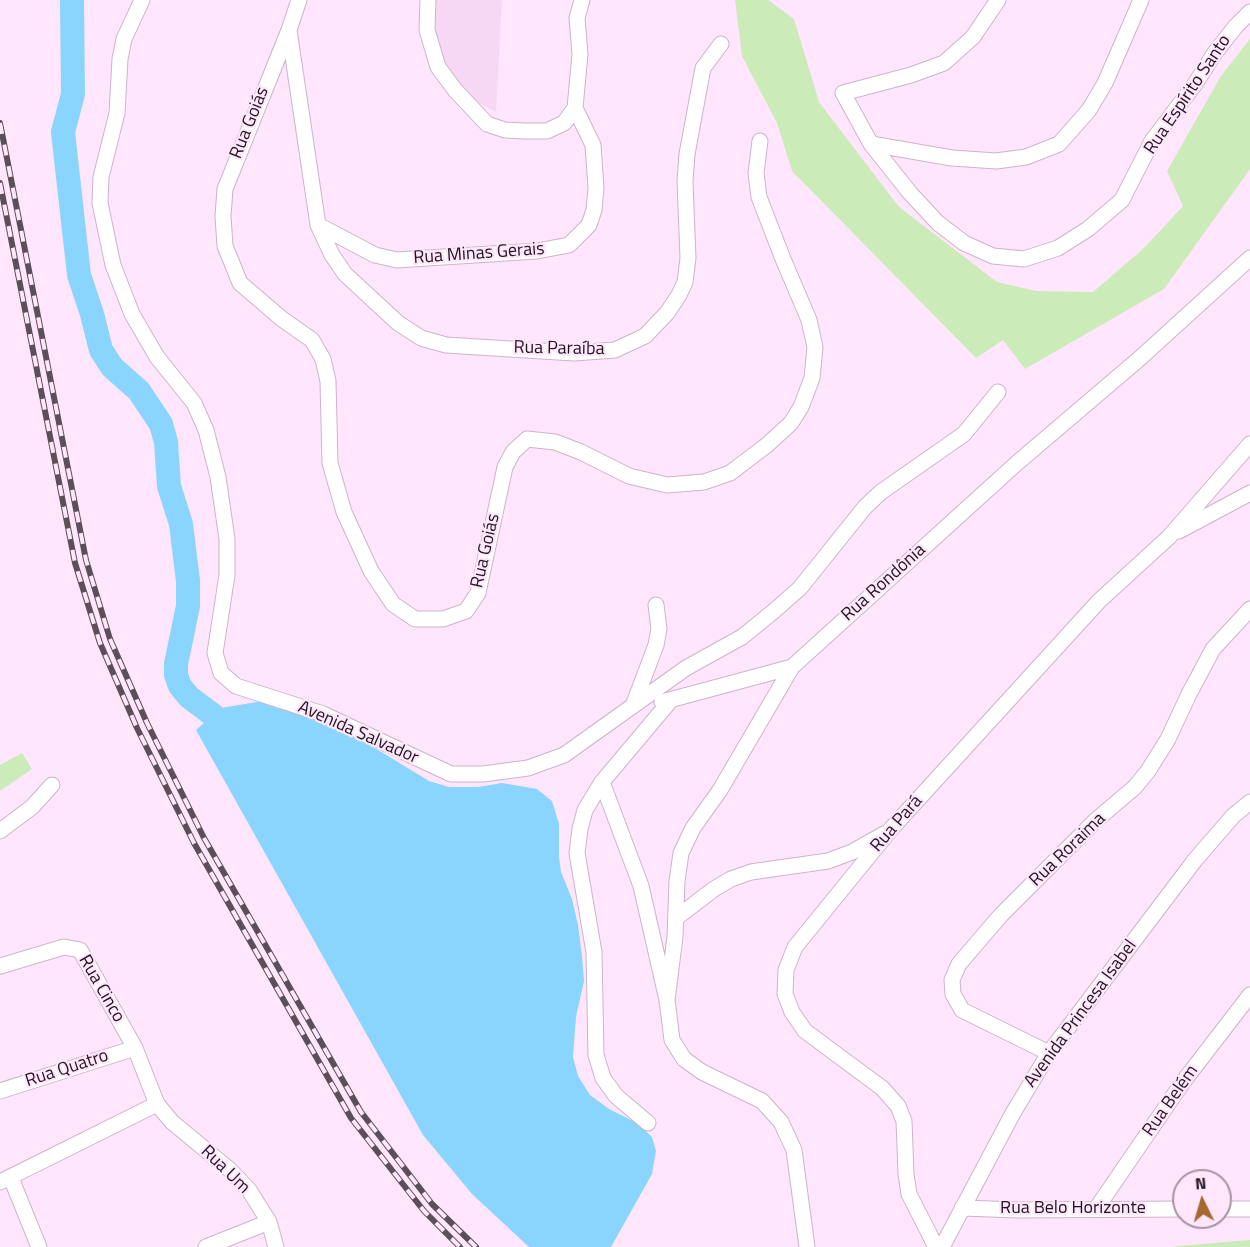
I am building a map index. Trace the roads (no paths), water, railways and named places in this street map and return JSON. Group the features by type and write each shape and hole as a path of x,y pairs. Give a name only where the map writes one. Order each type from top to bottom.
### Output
{"street":[{"name":"Avenida Salvador","path":"142,0 124,39 120,59 117,113 103,168 100,203 113,265 132,314 157,357 194,403 206,430 218,477 227,539 227,575 215,652 221,673 236,686 324,714 451,774 483,774 528,768 564,755 633,705 671,700 708,688 792,667"},
{"path":"289,30 299,0"},
{"path":"428,0 427,30 438,67 455,90 487,124 505,130 547,131 564,123 575,108 580,54 577,18 582,0"},
{"name":"Rua Espírito Santo","path":"998,0 973,37 944,63 911,75 843,93 871,144 938,224 964,243 993,256 1024,259 1058,248 1088,229 1122,200 1152,141 1195,84 1214,54 1250,12"},
{"path":"871,144 952,158 996,161 1026,157 1059,144 1089,110 1105,83 1141,0"},
{"name":"Rua Goiás","path":"289,30 225,189 223,216 225,246 240,283 282,319 312,340 323,359 328,381 330,463 344,512 376,579 393,604 415,619 443,619 466,611 478,593 505,467 513,452 527,439 555,442 629,476 667,485 704,482 730,473 767,446 791,423 801,407 812,378 815,347 809,320 759,197 756,173 760,141"},
{"name":"Rua Paraíba","path":"289,30 318,225 332,255 345,274 398,323 421,338 446,345 564,352 615,350 645,336 667,313 679,295 685,282 688,258 685,181 687,154 704,68 721,44"},
{"name":"Rua Minas Gerais","path":"318,225 375,255 397,260 537,251 568,245 588,225 594,210 596,188 593,145 575,108"},
{"name":"Rua Rondônia","path":"667,1000 681,853 693,828 720,790 792,667 1017,463 1250,258"},
{"path":"633,705 686,668 742,637 774,611 800,588 865,507 881,492 964,434 998,392"},
{"name":"Rua Pará","path":"936,1247 909,1194 904,1121 898,1106 882,1088 805,1031 792,1012 786,994 786,970 795,947 891,829 1099,601 1169,537 1250,444"},
{"path":"1169,537 1250,493"},
{"path":"633,705 656,645 658,629 656,605"},
{"name":"Rua Roraima","path":"1049,1053 962,1010 953,994 952,980 959,964 1001,915 1095,821 1135,787 1168,739 1213,649 1250,609"},
{"path":"648,1123 616,1096 603,1078 596,1055 594,952 577,853 585,810 602,782 671,700"},
{"name":"Rua Rondônia","path":"602,782 641,886 667,1000 672,1040 684,1059 702,1072 762,1101 781,1122 794,1150 807,1247"},
{"path":"0,831 32,807 52,785"},
{"name":"Avenida Princesa Isabel","path":"942,1247 1013,1113 1049,1053 1195,860 1233,816 1250,802"},
{"path":"676,918 731,879 751,872 828,861 852,852 891,829"},
{"name":"Rua Cinco","path":"0,966 64,946 80,950 135,1048 157,1104"},
{"name":"Rua Belém","path":"1096,1209 1184,1082 1250,995"},
{"name":"Rua Quatro","path":"0,1091 135,1048"},
{"path":"39,1247 5,1180 157,1104"},
{"name":"Rua Um","path":"157,1104 172,1122 230,1170 249,1190 269,1222 276,1247"},
{"name":"Rua Belo Horizonte","path":"962,1208 1172,1209"},
{"path":"1232,1209 1250,1209"},
{"path":"206,1247 269,1222"}],"water":[{"path":"257,702 285,705 337,725 429,781 449,787 478,787 502,783 537,789 552,801 559,824 561,872 572,899 582,956 584,981 576,1017 573,1057 578,1076 590,1095 609,1109 637,1123 652,1137 656,1151 652,1174 611,1247 529,1247 472,1194 423,1135 196,730 221,708"}],"waterway":[{"path":"72,0 73,94 63,132 79,275 101,350 112,367 139,391 161,424 166,442 169,486 181,524 188,581 188,606 176,664 176,675 180,686 189,697 213,715"}],"railway":[{"path":"0,123 86,560 110,639 147,723 204,838 361,1112 432,1204 476,1247"},
{"path":"0,183 75,563 100,643 137,728 194,843 351,1118 424,1211 460,1247"}]}
